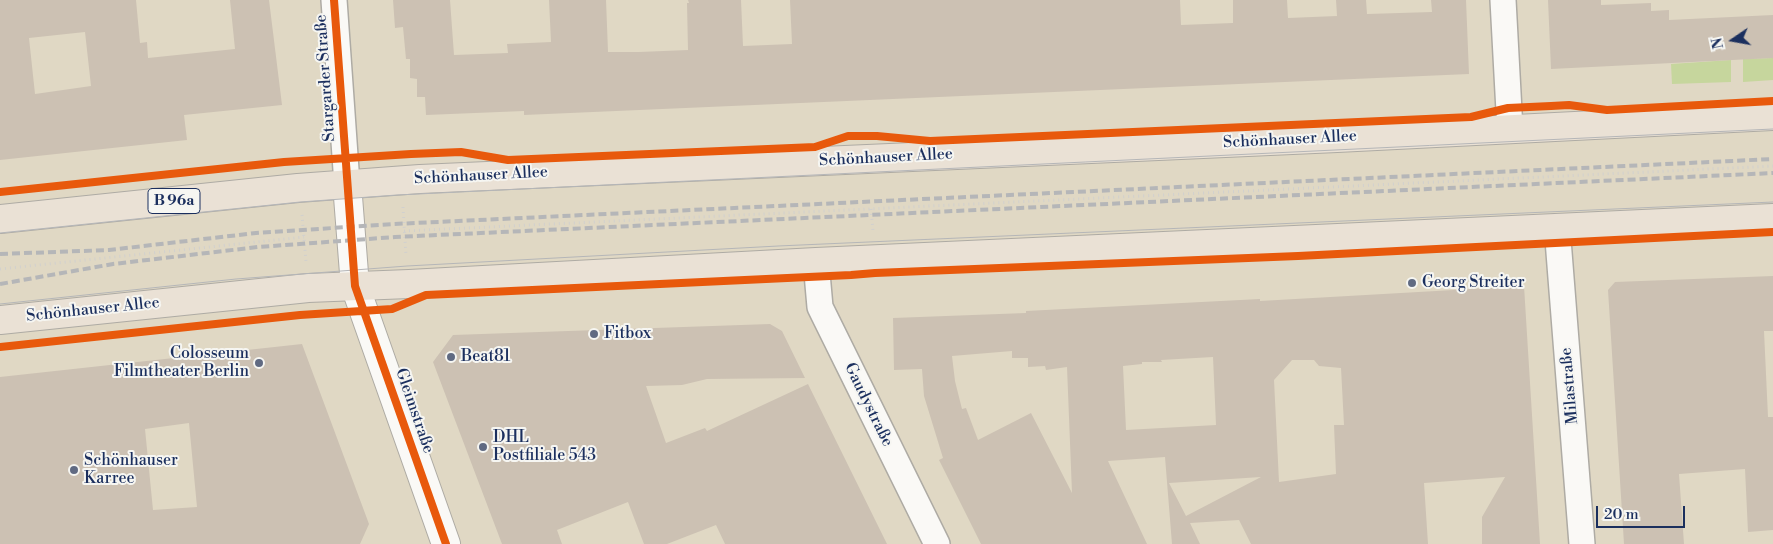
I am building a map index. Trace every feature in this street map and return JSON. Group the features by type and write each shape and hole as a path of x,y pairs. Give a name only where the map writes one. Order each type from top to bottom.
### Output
{"main road":[{"name":"Schönhauser Allee","path":"0,219 347,184 430,178 1510,130 1773,116"},
{"name":"Schönhauser Allee","path":"0,320 287,289 816,262 1773,218"}],"street":[{"name":"Stargarder Straße","path":"334,0 347,184"},
{"path":"1503,0 1510,130"},
{"name":"Gleimstraße","path":"347,184 355,286 446,544"},
{"name":"Milastraße","path":"1557,227 1582,544"},
{"name":"Gaudystraße","path":"816,262 820,306 937,544"}],"path":[{"path":"404,232 1773,166"},
{"path":"403,203 406,259"},
{"path":"871,209 873,235"},
{"path":"301,211 306,264"},
{"path":"0,269 304,237"}],"green space":[{"path":"1773,58 1773,80 1743,82 1743,59"},
{"path":"1731,60 1731,82 1672,84 1671,64"}],"building":[{"path":"0,0 136,0 140,43 147,42 148,58 235,49 230,0 269,0 282,105 184,115 187,140 0,160","holes":["85,32 91,86 35,94 29,38"]},
{"path":"393,0 450,0 454,55 508,53 507,44 551,42 549,0 606,0 608,52 639,52 688,50 688,0 741,0 743,46 792,44 790,0 1180,0 1181,25 1233,23 1233,0 1287,0 1288,18 1337,16 1336,0 1366,0 1367,14 1432,12 1431,0 1466,0 1469,74 524,115 524,111 426,115 425,97 417,97 417,79 410,78 410,59 406,59 403,27 395,28"},
{"path":"1548,0 1601,0 1601,5 1651,3 1651,11 1669,10 1669,20 1773,15 1773,58 1551,69"},
{"path":"1773,276 1773,331 1764,331 1768,417 1773,417 1773,530 1748,532 1745,469 1679,474 1684,544 1624,544 1608,290 1615,282"},
{"path":"1524,286 1540,544 1482,544 1482,517 1505,477 1424,483 1428,544 1251,544 1239,520 1190,523 1200,544 1172,544 1165,457 1108,461 1147,544 981,544 939,460 943,458 924,396 922,369 894,370 893,318 1026,313 1026,311 1260,299 1260,301","holes":["1012,351 1012,358 1028,358 1028,367 1045,366 1046,370 1067,367 1072,493 1031,413 978,440 966,408 962,409 955,381 952,356","1213,357 1216,425 1126,430 1123,366 1142,364 1142,362 1162,362 1161,360","1292,360 1314,360 1319,366 1341,368 1344,425 1334,425 1336,474 1279,482 1274,380","1261,477 1186,516 1169,483"]},
{"path":"770,324 782,331 805,378 707,379 682,385 646,386 666,443 705,428 707,431 808,384 887,544 725,544 716,525 667,544 644,544 628,502 557,530 562,544 502,544 433,362 453,335"},
{"path":"302,344 369,524 360,544 0,544 0,377","holes":["189,423 197,507 153,510 145,429"]}],"tram line":[{"path":"0,233 300,202 397,195 1773,129"},
{"path":"0,304 236,279 407,266 778,246 1773,202"}],"railway":[{"path":"0,254 109,250 256,233 394,224 1773,159"},
{"path":"0,284 113,264 258,247 395,237 1773,173"}],"cycle path":[{"path":"334,0 355,286 446,544"},
{"path":"0,192 284,162 411,154 461,152 508,160 815,147 848,136 877,136 930,141 1471,117 1508,108 1569,105 1607,110 1773,101"},
{"path":"0,347 300,315 392,309 426,295 875,273 1298,256 1773,232"}],"place":[{"name":"Georg Streiter","path":"1412,283"},
{"name":"Fitbox","path":"594,334"},
{"name":"Beat81","path":"451,357"},
{"name":"Colosseum Filmtheater Berlin","path":"259,363"},
{"name":"DHL Postfiliale 543","path":"483,447"},
{"name":"Schönhauser Karree","path":"74,470"}]}
